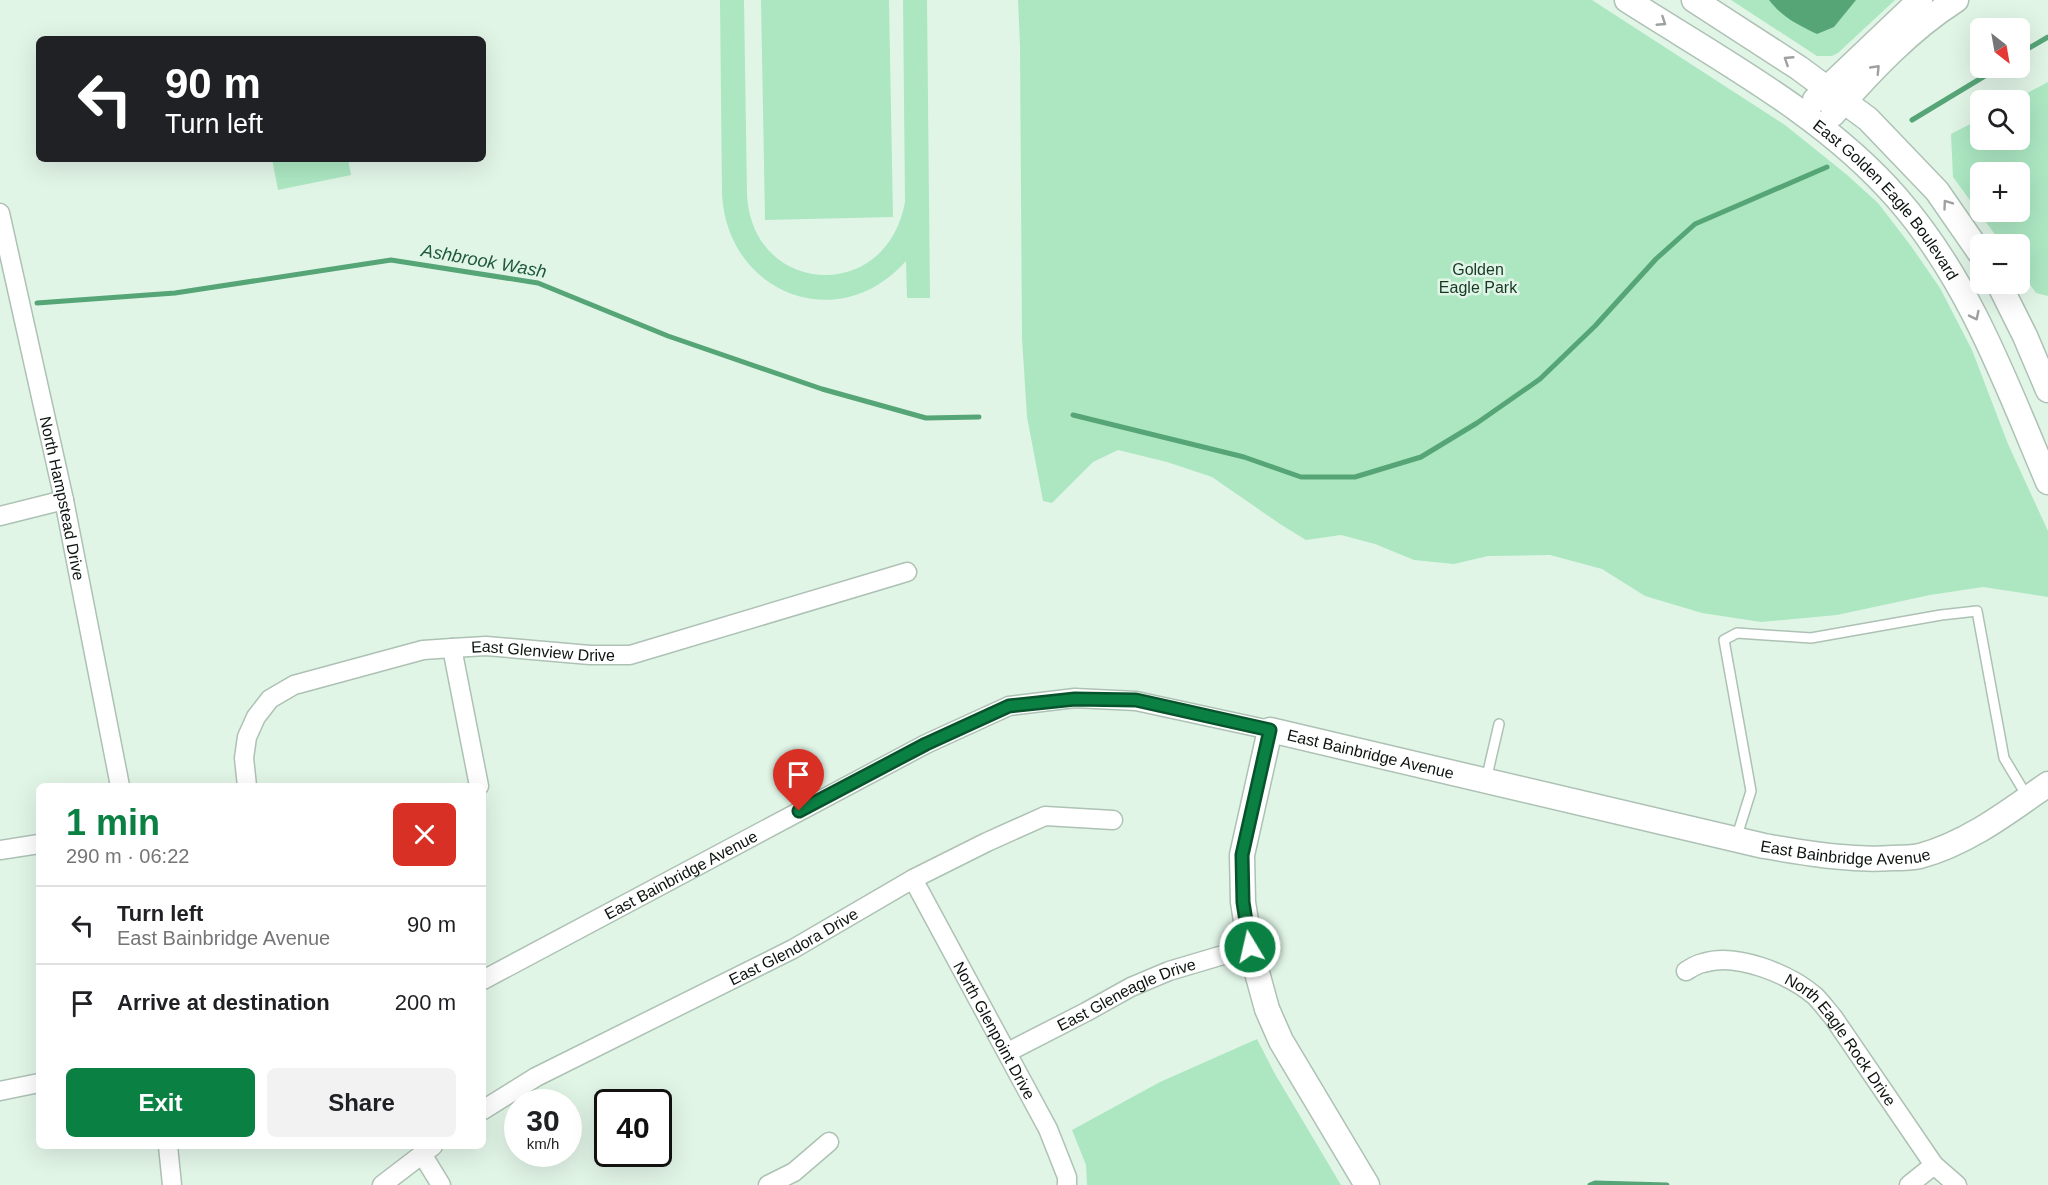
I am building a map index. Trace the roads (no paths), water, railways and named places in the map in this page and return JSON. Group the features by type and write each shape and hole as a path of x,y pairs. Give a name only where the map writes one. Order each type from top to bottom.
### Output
{"street":[{"name":"East Golden Eagle Boulevard","path":"1627,0 1812,120 1865,164 1898,199 1941,257 1970,305 1993,352 2048,482"},
{"path":"1694,0 1799,68 1868,119 1937,191 1970,239"},
{"path":"1812,120 1920,0"},
{"path":"1835,95 1956,0"},
{"name":"North Hampstead Drive","path":"0,213 64,500 119,783"},
{"path":"2004,294 2048,390"},
{"path":"0,516 64,500"},
{"name":"East Glenview Drive","path":"247,783 244,758 247,737 256,717 270,699 294,685 423,650 486,646 590,655 630,655 907,572"},
{"path":"452,648 477,783"},
{"name":"East Bainbridge Avenue","path":"486,978 926,744 1009,706 1075,699 1136,700 1764,846 1840,858 1879,859 1918,856 1949,846 1974,834 2048,784"},
{"path":"1270,730 1242,855 1243,902 1250,947 1267,1009 1281,1041 1367,1185"},
{"name":"East Glendora Drive","path":"486,1108 536,1077 793,949 913,879 987,842 1045,816 1113,820"},
{"path":"0,850 36,844"},
{"name":"North Glenpoint Drive","path":"913,879 1048,1129 1067,1177 1067,1185"},
{"name":"East Gleneagle Drive","path":"1008,1052 1131,987 1169,971 1250,947"},
{"name":"North Eagle Rock Drive","path":"1686,971 1702,963 1719,960 1756,964 1786,976 1815,996 1833,1017 1934,1165 1957,1185"},
{"path":"0,1091 36,1084"},
{"path":"768,1185 794,1172 829,1142"},
{"path":"168,1149 172,1185"},
{"path":"382,1185 427,1150 441,1185"},
{"path":"1909,1185 1934,1165"}],"lane":[{"path":"1736,839 1751,791 1724,640 1737,633 1811,638 1941,615 1977,611 2004,758 2028,798"},
{"path":"1486,781 1499,724"}],"waterway":[{"path":"2030,48 2048,37"},
{"path":"1912,120 1981,78"},
{"path":"1073,415 1244,457 1301,477 1355,477 1421,457 1477,423 1540,379 1595,326 1656,259 1695,224 1827,167"},
{"name":"Ashbrook Wash","path":"37,303 175,293 391,260 538,283 668,336 822,389 926,418 979,417"},
{"path":"1590,1185 1595,1183 1667,1185"}],"park label":[{"name":"Golden Eagle Park","path":"1478,278"}]}
